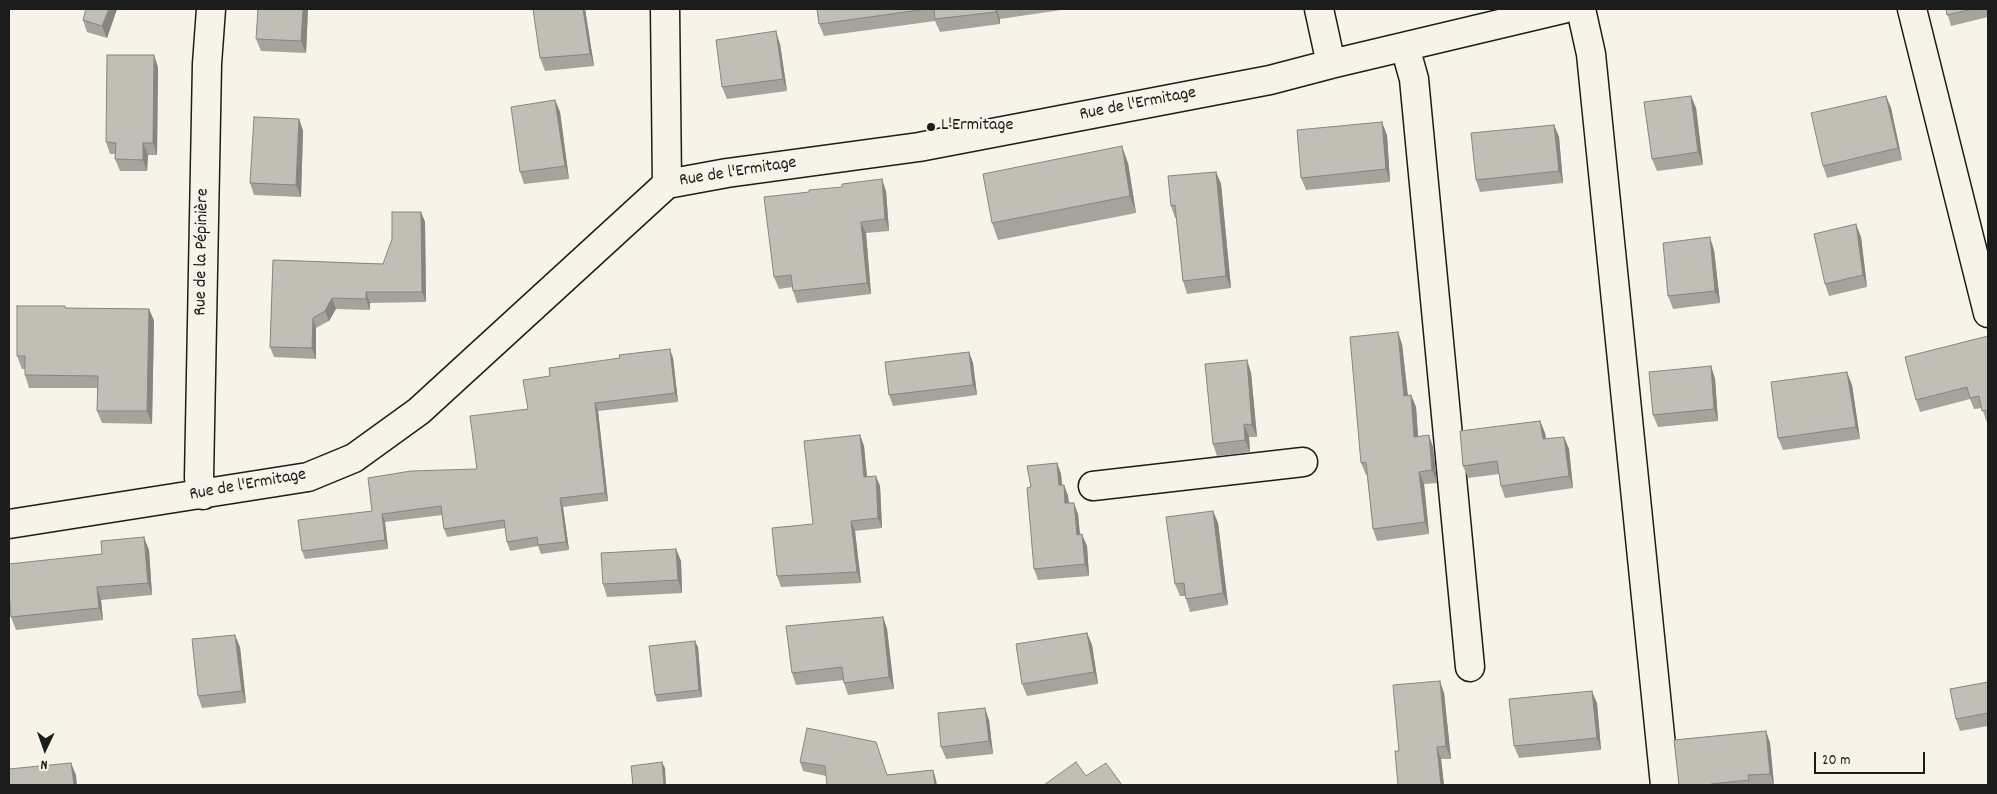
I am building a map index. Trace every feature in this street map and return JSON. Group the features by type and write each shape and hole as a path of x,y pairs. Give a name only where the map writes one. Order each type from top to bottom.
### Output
{"street":[{"name":"Rue de la Pépinière","path":"203,495 199,478 207,64 211,9"},
{"path":"665,9 667,184"},
{"path":"1319,9 1331,64"},
{"name":"Rue de l'Ermitage","path":"9,524 308,477 354,458 419,411 667,184 726,173 919,146 1270,80 1564,9"},
{"path":"1581,9 1592,64 1665,785"},
{"path":"1912,9 1988,314"},
{"path":"1405,47 1414,79 1470,667"},
{"path":"1093,486 1303,462"}],"building":[{"path":"86,9 109,9 102,26 83,20"},
{"path":"258,9 303,9 301,41 256,39"},
{"path":"533,9 583,9 590,54 540,58"},
{"path":"817,9 927,9 819,24"},
{"path":"934,9 996,9 996,12 935,19"},
{"path":"1946,9 1973,9 1947,15"},
{"path":"776,31 783,79 722,87 716,40"},
{"path":"107,55 154,55 153,143 143,143 143,160 115,159 116,143 106,142"},
{"path":"1691,96 1698,152 1652,159 1644,102"},
{"path":"1886,96 1898,148 1823,166 1811,113"},
{"path":"555,100 565,166 520,172 511,107"},
{"path":"254,117 299,119 296,185 250,183"},
{"path":"1382,122 1386,169 1301,178 1297,130"},
{"path":"1554,125 1559,171 1476,180 1471,133"},
{"path":"1122,146 1130,196 992,223 983,174"},
{"path":"1216,172 1226,276 1183,281 1175,205 1171,206 1168,176"},
{"path":"882,179 885,219 861,222 867,283 793,291 791,275 774,277 764,197 842,187 842,184"},
{"path":"392,212 421,212 422,292 366,292 366,299 332,298 325,311 313,318 312,348 270,347 273,260 383,264 392,239"},
{"path":"1856,224 1863,275 1825,284 1814,234"},
{"path":"1710,237 1715,291 1668,296 1663,243"},
{"path":"17,306 149,309 147,411 97,411 98,376 25,375 25,356 17,356"},
{"path":"1398,332 1404,396 1411,395 1414,437 1429,435 1432,470 1419,472 1425,522 1373,529 1366,462 1361,463 1350,337"},
{"path":"1988,336 1988,410 1982,411 1979,396 1970,398 1967,387 1916,400 1905,357"},
{"path":"670,349 675,393 595,403 605,493 560,498 566,542 538,545 537,537 507,542 504,520 444,529 441,506 382,514 385,540 302,551 298,520 372,511 368,478 411,471 477,469 470,416 528,409 523,380 550,376 549,368 620,358 619,355"},
{"path":"969,352 973,385 889,395 885,362"},
{"path":"1247,360 1252,425 1244,424 1245,440 1213,444 1205,364"},
{"path":"1711,366 1714,409 1653,415 1649,372"},
{"path":"1847,372 1856,427 1778,438 1771,382"},
{"path":"1540,421 1543,439 1564,437 1569,476 1501,486 1497,461 1463,466 1460,431"},
{"path":"860,435 864,477 876,476 878,518 851,521 857,572 777,576 772,528 813,524 804,441"},
{"path":"1057,463 1059,485 1064,485 1065,503 1074,503 1077,535 1082,534 1085,564 1034,569 1027,488 1031,487 1027,466"},
{"path":"1213,511 1223,593 1186,599 1184,583 1175,584 1166,517"},
{"path":"144,537 148,583 97,587 99,608 11,617 9,564 102,554 101,541"},
{"path":"676,549 678,580 603,584 601,553"},
{"path":"883,617 889,677 844,683 842,667 792,673 786,626"},
{"path":"1087,633 1094,672 1022,684 1016,644"},
{"path":"235,635 242,691 198,696 192,639"},
{"path":"695,641 699,690 655,695 649,646"},
{"path":"1440,681 1446,746 1437,747 1441,785 1398,785 1395,751 1399,751 1393,685"},
{"path":"1988,682 1988,713 1956,719 1950,689"},
{"path":"1592,691 1597,738 1514,746 1509,699"},
{"path":"985,708 989,741 941,747 938,713"},
{"path":"807,728 876,742 887,775 933,770 935,785 827,785 825,766 800,762"},
{"path":"1766,731 1770,774 1748,775 1749,780 1711,785 1679,785 1674,740"},
{"path":"662,762 664,785 633,785 631,766"},
{"path":"1076,762 1086,776 1106,763 1122,785 1044,785"},
{"path":"71,763 74,785 9,785 9,769"}],"place":[{"name":"L'Ermitage","path":"931,127"}]}
